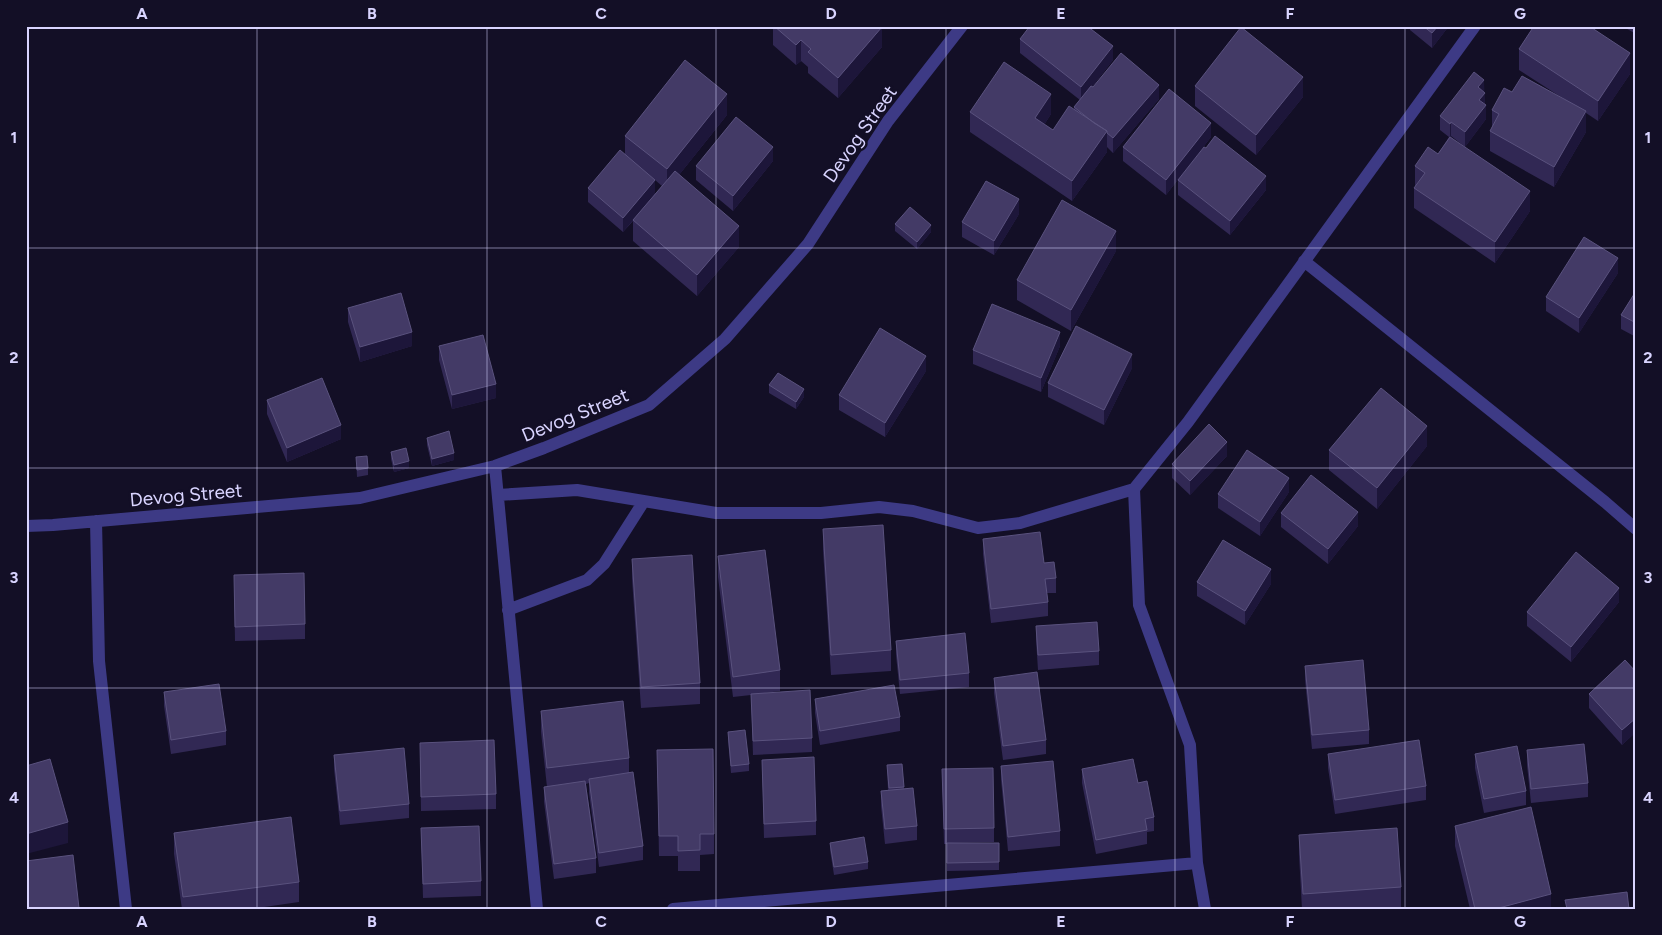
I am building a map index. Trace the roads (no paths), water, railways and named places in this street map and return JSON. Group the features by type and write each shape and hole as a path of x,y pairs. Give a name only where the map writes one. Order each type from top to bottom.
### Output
{"street":[{"name":"Devog Street","path":"26,526 360,498 495,466 649,405 725,339 808,244 888,122 962,26"},
{"path":"498,495 577,490 716,513 821,513 878,507 913,511 978,528 1020,523 1134,489 1188,422 1475,26"},
{"path":"1304,261 1635,527"},
{"path":"495,466 537,909"},
{"path":"1134,489 1139,605 1190,745 1197,863 1205,909"},
{"path":"508,610 587,580 604,564 644,501"},
{"path":"96,521 100,661 126,909"},
{"path":"673,909 1197,863"}]}
